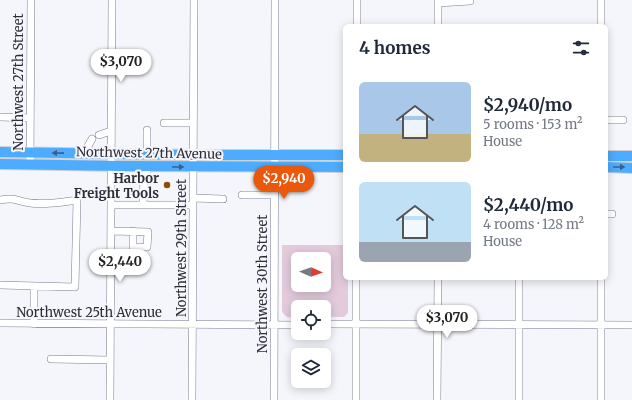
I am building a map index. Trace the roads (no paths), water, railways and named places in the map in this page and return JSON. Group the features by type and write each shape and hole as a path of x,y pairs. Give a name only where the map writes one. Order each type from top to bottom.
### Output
{"highway":[{"name":"Northwest 27th Avenue","path":"0,152 193,155 343,155"},
{"path":"608,156 632,156"},
{"name":"Northwest 27th Avenue","path":"0,164 149,167 343,167"},
{"path":"608,167 632,168"}],"street":[{"name":"Northwest 27th Street","path":"30,0 30,165"},
{"path":"110,400 112,0"},
{"name":"Northwest 29th Street","path":"192,400 194,0"},
{"name":"Northwest 30th Street","path":"274,400 275,0"},
{"path":"357,24 358,0"},
{"path":"601,0 601,24"},
{"path":"438,24 438,1 470,1"},
{"path":"0,117 30,118"},
{"path":"608,120 624,120"},
{"path":"164,123 193,123"},
{"path":"147,130 147,154"},
{"path":"88,154 88,146 96,137 111,131"},
{"path":"143,205 144,176 149,167"},
{"path":"242,195 274,195"},
{"path":"0,200 11,198 30,203 54,203 77,200 75,287 0,285"},
{"path":"111,204 143,205 223,199"},
{"path":"111,231 133,232"},
{"path":"356,280 356,400"},
{"path":"437,400 438,280"},
{"path":"519,280 519,400"},
{"path":"601,280 601,400"},
{"path":"34,287 34,324"},
{"name":"Northwest 25th Avenue","path":"0,323 192,325 291,324"},
{"path":"331,324 632,325"},
{"path":"51,359 110,360"}],"place":[{"name":"Harbor Freight Tools","path":"167,185"}]}
